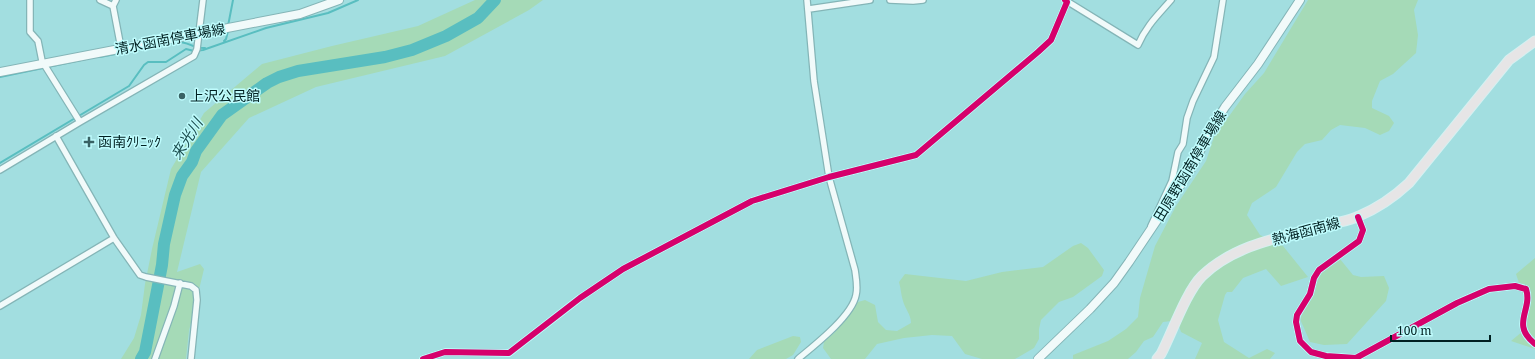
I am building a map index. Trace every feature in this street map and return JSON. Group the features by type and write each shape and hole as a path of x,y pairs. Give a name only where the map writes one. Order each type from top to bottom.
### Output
{"main road":[{"name":"清水函南停車場線","path":"0,72 300,14 339,0"},
{"name":"田原野函南停車場線","path":"1038,359 1090,309 1114,283 1152,230 1190,171 1210,131 1225,107 1258,64 1300,0"},
{"name":"熱海函南線","path":"1157,359 1161,354 1185,302 1200,277 1217,263 1243,249 1273,239 1358,217 1396,196 1409,183 1509,60 1535,41"}],"street":[{"path":"30,0 30,32 38,41 41,59 80,122"},
{"path":"100,0 113,6"},
{"path":"116,0 113,6 121,48"},
{"path":"0,170 194,56 200,33 203,0"},
{"path":"798,359 842,319 852,306 857,294 855,270 829,177 814,81 809,9 807,0"},
{"path":"809,9 870,0"},
{"path":"890,0 923,0"},
{"path":"423,359 445,352 509,354 580,298 623,269 752,201 829,177 916,155 1051,40 1066,1 1138,45 1155,16 1170,0"},
{"path":"1152,230 1151,224 1172,181 1178,152 1183,144 1187,118 1214,56 1223,0"},
{"path":"56,136 114,238 140,275 191,286 196,290 197,300 191,359"},
{"path":"1358,217 1363,230 1359,241 1319,270 1314,278 1310,294 1297,315 1296,322 1298,336 1302,344 1309,350 1326,356 1356,358 1457,303 1489,289 1515,286 1526,289 1528,297 1523,318 1523,329 1528,339 1535,344"},
{"path":"0,306 114,238"},
{"path":"156,359 174,306 178,283"}],"green space":[{"path":"475,0 543,0 529,10 445,56 316,87 249,118 201,172 177,272 200,264 204,269 189,331 186,359 121,359 134,338 141,315 152,249 171,169 204,113 262,64 418,26"},
{"path":"1308,0 1418,0 1414,10 1418,35 1416,53 1393,74 1380,81 1372,101 1372,108 1389,116 1394,123 1389,131 1380,135 1365,128 1340,125 1331,130 1322,140 1305,144 1297,152 1276,187 1252,203 1247,215 1260,235 1283,246 1308,277 1281,286 1266,269 1243,278 1232,292 1227,292 1225,295 1218,320 1224,342 1249,358 1267,349 1275,353 1270,359 1195,359 1202,343 1181,332 1179,326 1186,311 1184,303 1171,321 1163,322 1153,337 1144,341 1136,352 1128,359 1073,359 1073,355 1108,341 1126,329 1138,317 1140,298 1155,246 1176,206 1206,161 1214,137 1245,94 1264,73"},
{"path":"1081,243 1088,248 1104,270 1102,276 1073,297 1059,302 1041,320 1039,339 1034,348 1015,359 982,359 965,354 952,336 932,335 904,338 877,344 865,359 831,359 823,348 824,342 835,332 858,302 865,300 875,305 878,322 886,330 897,331 911,323 902,299 899,282 905,274 966,281 1002,272 1043,267 1073,246"},
{"path":"1535,258 1535,349 1511,341 1523,331 1524,298 1516,274"},
{"path":"1340,259 1353,275 1361,277 1384,276 1389,288 1386,301 1347,344 1324,345 1310,342 1300,319 1323,269"},
{"path":"793,336 800,337 801,342 793,355 786,359 749,359 757,350"}],"waterway":[{"path":"228,26 233,0"},
{"path":"0,163 129,86 144,65 148,62 166,62 186,49 194,51 203,50 266,28 328,13 358,0"},
{"name":"来光川","path":"141,359 145,352 162,265 164,244 175,195 182,176 192,162 196,151 222,115 267,83 279,77 298,71 385,57 412,50 446,36 478,18 495,0"},
{"path":"224,41 228,31"},
{"path":"100,57 177,42 205,48"},
{"path":"0,77 86,59"}],"cycle path":[{"path":"423,359 445,352 509,353 580,298 623,269 752,201 829,177 916,155 1051,40 1067,2 1065,0"},
{"path":"1358,217 1363,230 1359,241 1319,270 1314,278 1310,294 1297,315 1296,322 1300,341 1311,352 1326,356 1356,358 1457,303 1489,289 1515,286 1526,289 1527,304 1523,323 1524,330 1535,344"}],"place":[{"name":"上沢公民館","path":"182,96"},
{"name":"函南ｸﾘﾆｯｸ","path":"89,142"}]}
